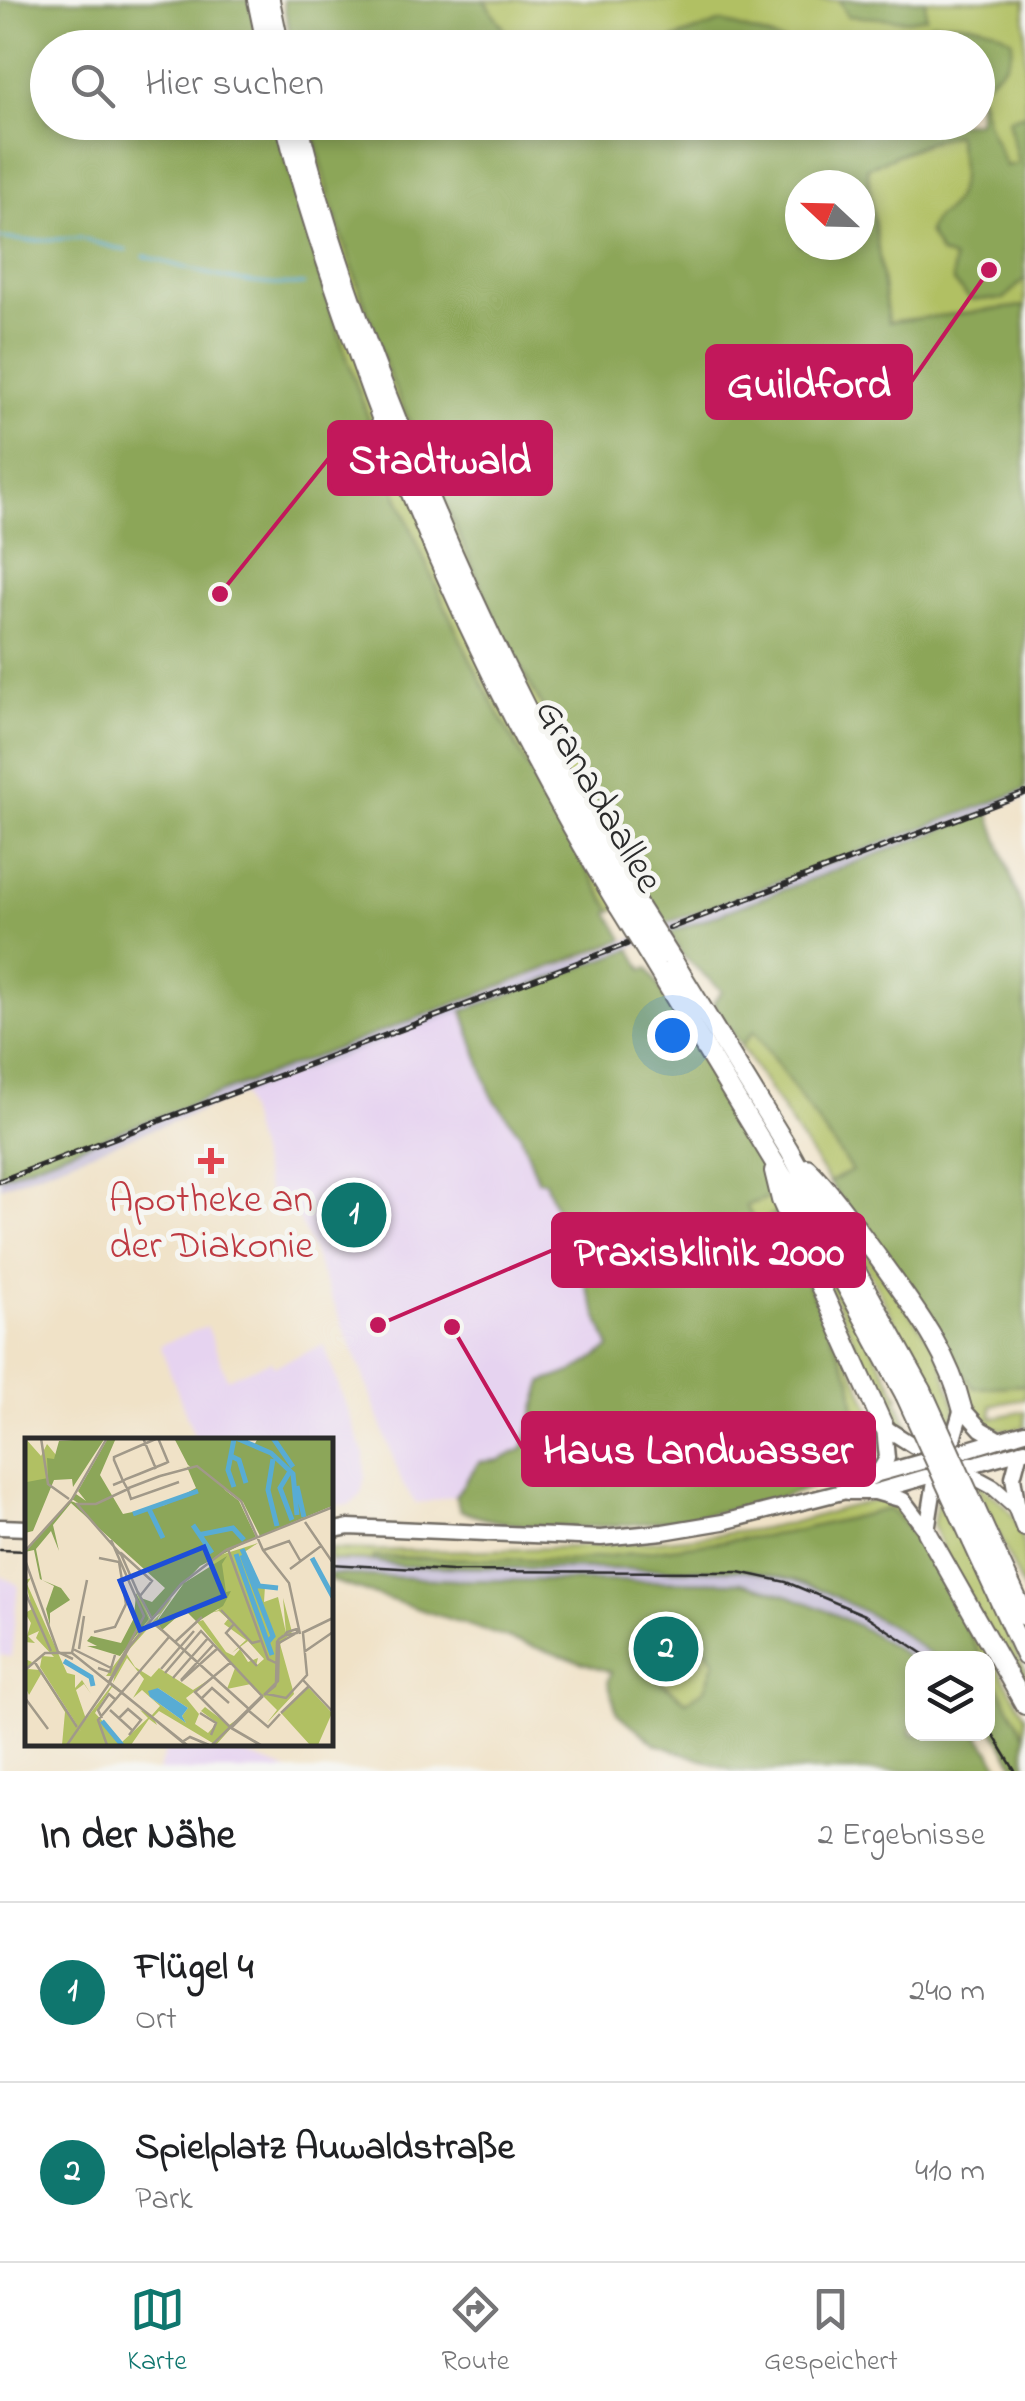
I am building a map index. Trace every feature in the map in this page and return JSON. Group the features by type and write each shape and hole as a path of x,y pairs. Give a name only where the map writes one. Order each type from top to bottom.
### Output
{"highway":[{"path":"257,0 263,30"},
{"path":"270,0 276,30"},
{"name":"Granadaallee","path":"290,140 336,291 398,466 500,696 545,780 789,1150 951,1464 979,1537"},
{"name":"Granadaallee","path":"303,140 346,285 444,534 520,698 604,850 627,904"},
{"name":"Granadaallee","path":"663,962 840,1274 913,1392"},
{"path":"789,1150 828,1189 931,1332 948,1360 962,1408"},
{"path":"769,1151 781,1200 884,1427"},
{"path":"927,1532 1025,1705"},
{"path":"979,1537 1025,1616"},
{"path":"979,1537 1025,1656"}],"main road":[{"path":"962,1408 980,1429 1000,1440"},
{"path":"927,1532 951,1464 962,1408"},
{"path":"884,1427 914,1446"},
{"path":"878,1474 887,1458 884,1427"},
{"path":"874,1492 1025,1432"},
{"path":"349,1526 601,1538 724,1522 842,1492 878,1474 1023,1450"},
{"path":"1021,1518 1013,1477 1023,1450"},
{"path":"951,1464 992,1487 1021,1518"},
{"path":"842,1492 874,1492 904,1500 927,1532"},
{"path":"332,1531 364,1516"},
{"path":"412,1518 432,1531"},
{"path":"0,1526 25,1528"},
{"path":"332,1532 370,1536 391,1529"}],"shaded area":[{"path":"1025,790 1025,798 0,1187 0,1177"},
{"path":"463,1011 491,1094 521,1135 544,1180 611,1348 574,1371 543,1382 523,1449 499,1460 480,1462 455,1496 416,1504 403,1485 301,1224 289,1206 268,1193 243,1095"},
{"path":"207,1326 227,1378 271,1361 274,1366 324,1345 364,1454 361,1495 350,1505 332,1505 332,1438 195,1438 160,1345"},
{"path":"332,1560 510,1568 747,1570 826,1592 893,1627 926,1651 905,1651 905,1656 825,1609 741,1582 455,1580 332,1574"},
{"path":"0,1575 18,1585 11,1657 0,1655"},
{"path":"167,1746 220,1746 289,1771 158,1771"}],"green space":[{"path":"0,0 250,0 256,30 30,30 30,140 281,140 337,328 411,529 486,691 612,911 609,913 624,939 0,1177"},
{"path":"283,0 484,0 505,30 289,30"},
{"path":"484,0 1025,0 1025,306 888,322 875,231 875,170 866,168 934,140 995,140 995,30 747,30 722,22 700,30 505,30"},
{"path":"839,0 925,0 926,17 908,20 848,16"},
{"path":"722,22 747,30 700,30"},
{"path":"933,22 994,30 919,30"},
{"path":"995,31 1012,40 1010,56 995,74"},
{"path":"1025,114 1025,279 1004,299 971,300 953,282 953,259 940,254 928,232 955,199 960,181 957,140 995,140 1006,166 1018,163 1008,119"},
{"path":"281,140 315,140 334,213 389,375 503,636 645,897 612,911 503,723 411,529 360,396"},
{"path":"315,140 933,140 867,170 785,170 785,260 875,260 875,227 888,322 1025,306 1025,790 664,924 503,636 389,375 334,213"},
{"path":"989,812 1025,917 1025,1385 974,1388 829,1182 852,1171 754,1031 741,1046 713,1003 722,991 682,955 669,933"},
{"path":"631,949 643,970 648,968 741,1124 775,1195 746,1206 757,1225 775,1213 851,1379 855,1414 867,1439 869,1455 815,1486 779,1498 688,1517 587,1527 496,1521 460,1510 455,1496 479,1462 499,1460 523,1449 543,1382 574,1371 610,1348 545,1181 538,1180 521,1135 491,1095 463,1011"},
{"path":"754,1030 853,1172 829,1182 741,1046"},
{"path":"785,1190 899,1397 896,1399 913,1438 892,1423"},
{"path":"775,1195 879,1428 883,1451 869,1464 841,1473 869,1455 867,1439 855,1414 851,1379 776,1214 757,1226 745,1205"},
{"path":"827,1199 938,1351 956,1409 950,1430 867,1268"},
{"path":"956,1364 975,1388 1025,1385 1025,1399 991,1405 992,1418 1025,1411 1025,1427 1008,1430 984,1424 970,1405"},
{"path":"975,1481 1004,1505 1019,1528 1025,1593"},
{"path":"939,1490 1025,1670 1025,1695 943,1551 933,1524"},
{"path":"886,1499 906,1508 988,1651 978,1651 909,1529 888,1509 786,1533 572,1561 373,1557 372,1561 332,1560 332,1549 549,1548 658,1541 782,1525"},
{"path":"888,1509 927,1556 978,1651 926,1651 893,1627 826,1592 747,1570 402,1566 372,1561 373,1557 572,1561 786,1533"},
{"path":"332,1574 455,1580 741,1582 764,1588 852,1623 905,1655 905,1741 984,1741 1003,1771 735,1771 656,1744 617,1713 608,1681 611,1672 332,1581","holes":["699,1640 715,1661 705,1689 686,1701 656,1678 682,1651"]},
{"path":"700,1640 715,1661 705,1689 686,1701 656,1678"},
{"path":"995,1663 1025,1715 1025,1735 995,1681"},
{"path":"995,1681 1025,1735 1025,1771 1019,1771 995,1732"}],"waterway":[{"path":"0,238 78,238 127,251"},
{"path":"144,256 243,281 304,284"}],"tram line":[{"path":"0,1550 25,1551"},
{"path":"332,1564 452,1571 739,1572 786,1582 865,1615 919,1651"},
{"path":"995,1738 1015,1771"}],"railway":[{"path":"670,928 1025,793"},
{"path":"0,1181 627,944"}],"place":[{"name":"Guildford","path":"989,270"},
{"name":"Stadtwald","path":"220,594"},
{"name":"Apotheke an der Diakonie","path":"211,1161"},
{"name":"Flügel 4","path":"354,1215"},
{"name":"Praxisklinik 2000","path":"378,1325"},
{"name":"Haus Landwasser","path":"452,1327"},
{"name":"Spielplatz Auwaldstraße","path":"666,1649"}]}
